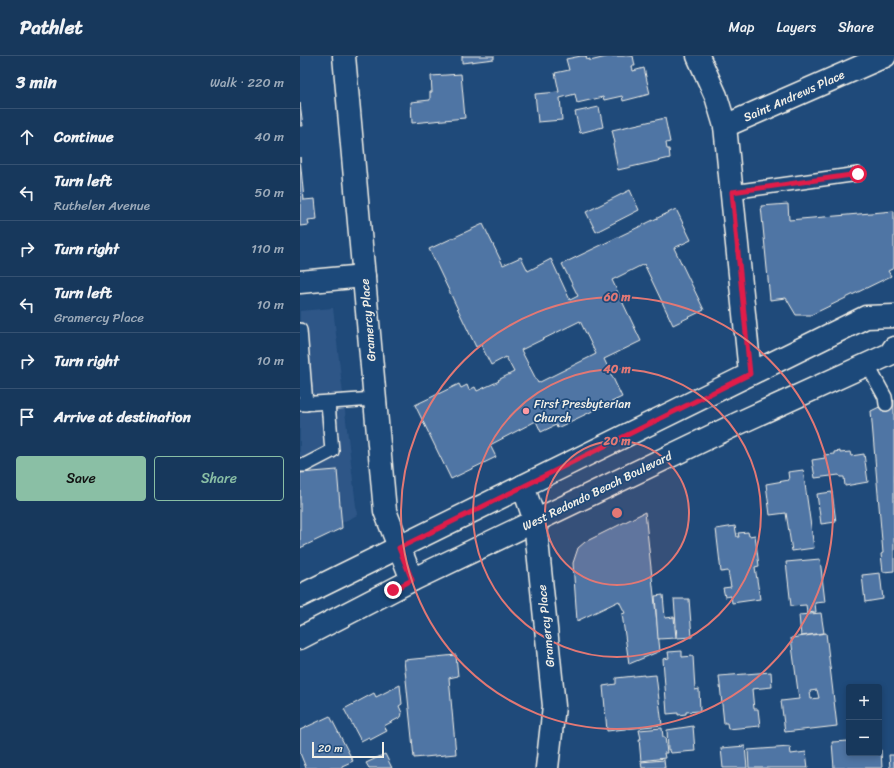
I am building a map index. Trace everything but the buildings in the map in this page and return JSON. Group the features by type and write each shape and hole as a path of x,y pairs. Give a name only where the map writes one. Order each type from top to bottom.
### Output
{"street":[{"name":"Gramercy Place","path":"344,56 385,511 412,580"},
{"path":"698,56 716,96 725,126 750,374"},
{"name":"Saint Andrews Place","path":"725,126 885,56"},
{"path":"300,282 364,276"},
{"path":"300,596 866,317 894,316"},
{"name":"West Redondo Beach Boulevard","path":"300,638 412,580 739,422 890,354 894,348"},
{"name":"Gramercy Place","path":"523,486 535,521 554,706 547,768"}],"lane":[{"path":"732,192 858,174"},
{"path":"300,330 303,404 375,399"},
{"path":"867,364 885,397 886,404"},
{"path":"300,465 305,465 332,451 328,403"}],"shaded area":[{"path":"333,308 357,515 300,545 300,311"}],"place":[{"name":"First Presbyterian Church","path":"526,411"}],"route":[{"path":"393,590 412,580 399,548 750,374 732,192 858,174"}]}
